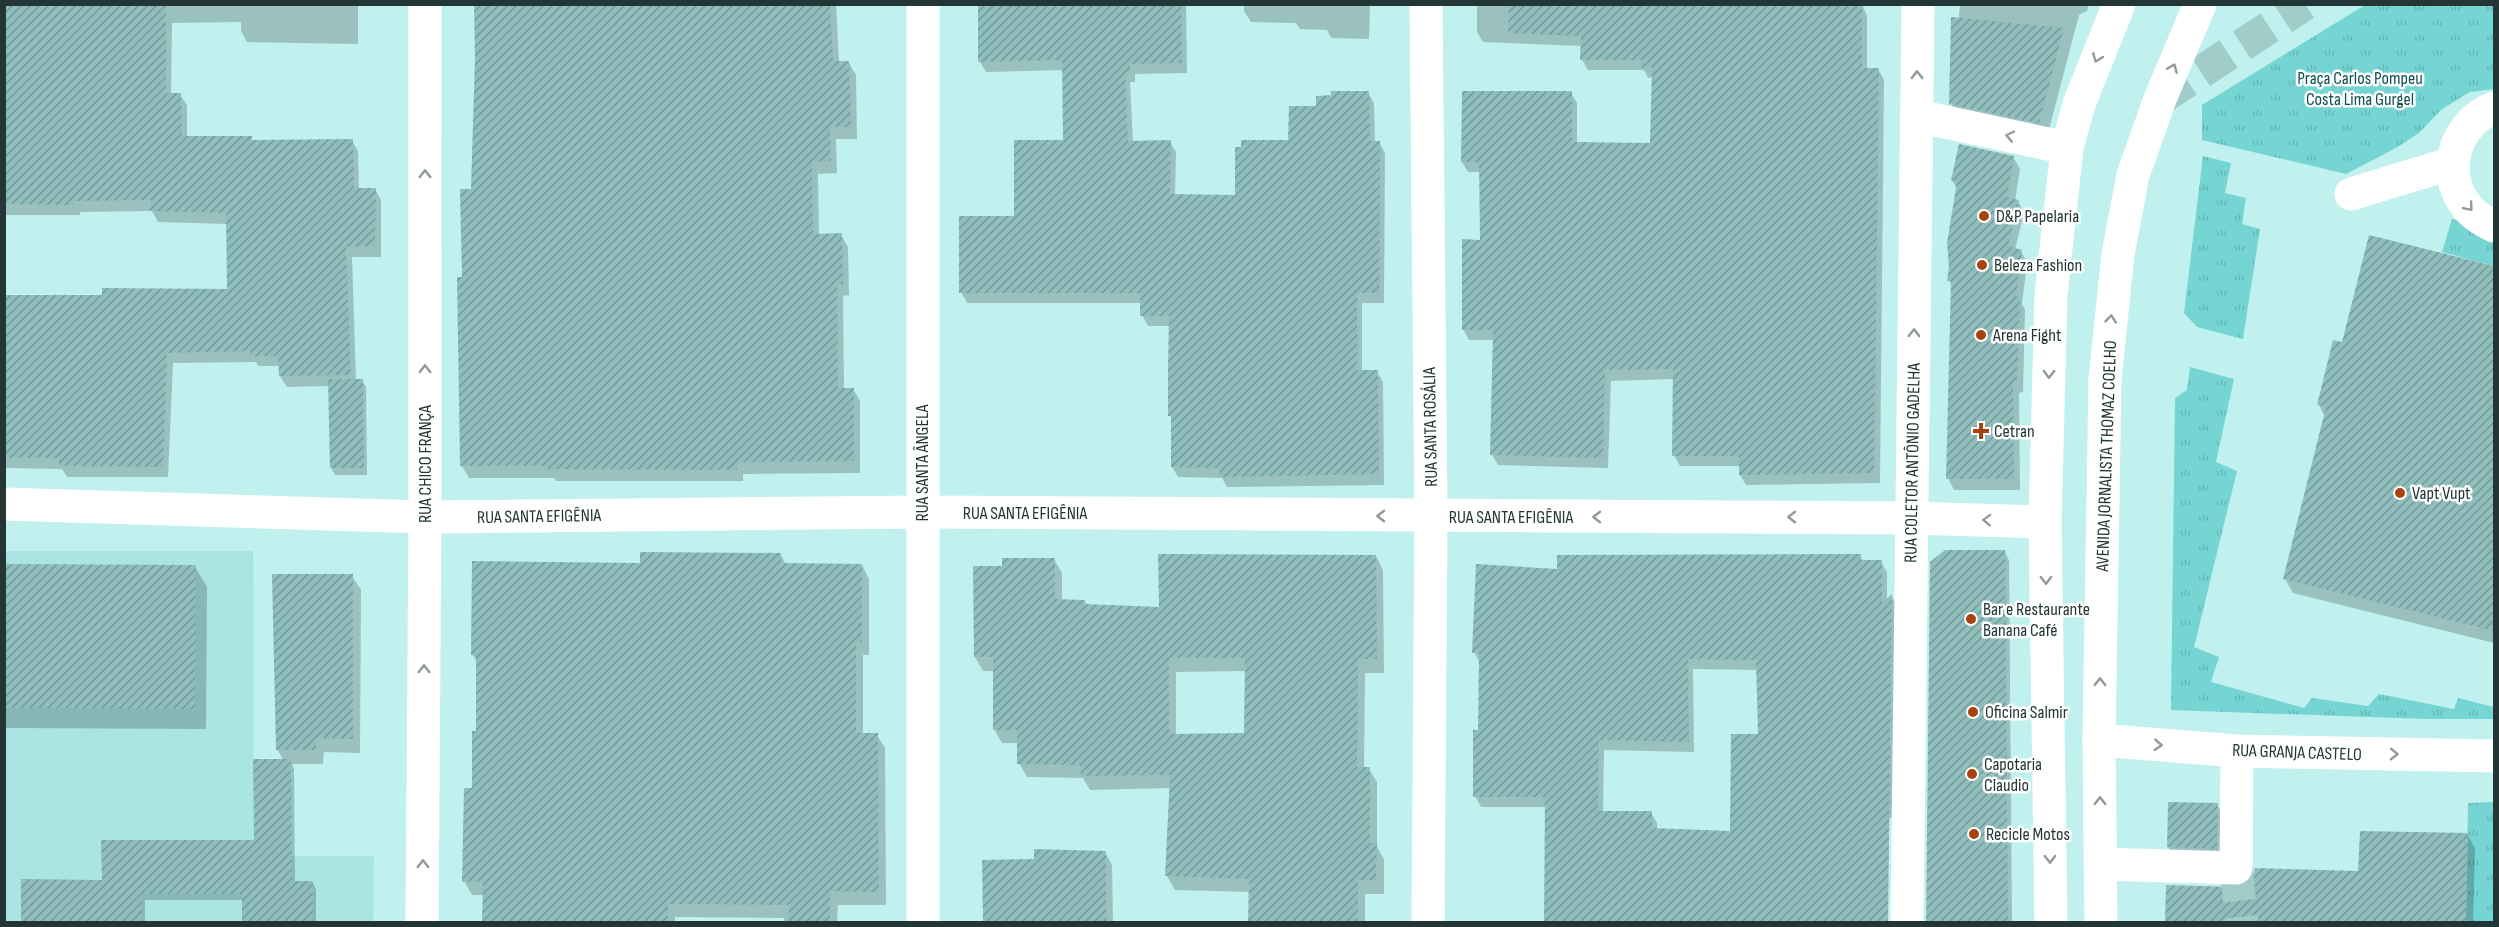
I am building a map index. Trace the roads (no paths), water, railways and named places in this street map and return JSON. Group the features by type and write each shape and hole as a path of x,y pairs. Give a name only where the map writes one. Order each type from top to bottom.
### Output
{"street":[{"name":"RUA CHICO FRANÇA","path":"422,922 425,4"},
{"name":"RUA SANTA ÂNGELA","path":"922,922 923,4"},
{"name":"RUA SANTA ROSÁLIA","path":"1426,4 1431,516 1428,922"},
{"name":"RUA COLETOR ANTÔNIO GADELHA","path":"1907,922 1918,4"},
{"path":"2051,922 2045,522 2051,295 2067,148 2079,104 2119,4"},
{"name":"AVENIDA JORNALISTA THOMAZ COELHO","path":"2101,922 2099,740 2106,379 2118,254 2133,175 2157,105 2200,4"},
{"path":"2494,108 2469,124 2457,142 2453,163 2455,185 2465,204 2480,219 2494,226"},
{"path":"1917,116 2067,148"},
{"path":"2351,194 2453,163"},
{"name":"RUA SANTA EFIGÊNIA","path":"4,504 425,517 922,512 1911,518 2045,522"},
{"name":"RUA GRANJA CASTELO","path":"2099,740 2237,751 2494,756"},
{"path":"2100,864 2236,868 2237,751"}],"tunnel":[{"path":"2160,99 2305,4"},
{"path":"2236,868 2242,922"}],"place":[{"name":"D&P Papelaria","path":"1984,216"},
{"name":"Beleza Fashion","path":"1982,265"},
{"name":"Arena Fight","path":"1981,335"},
{"name":"Cetran","path":"1981,431"},
{"name":"Vapt Vupt","path":"2400,493"},
{"name":"Bar e Restaurante Banana Café","path":"1971,619"},
{"name":"Oficina Salmir","path":"1973,712"},
{"name":"Capotaria Claudio","path":"1972,774"},
{"name":"Recicle Motos","path":"1974,834"}],"park label":[{"name":"Praça Carlos Pompeu Costa Lima Gurgel","path":"2360,88"}]}
